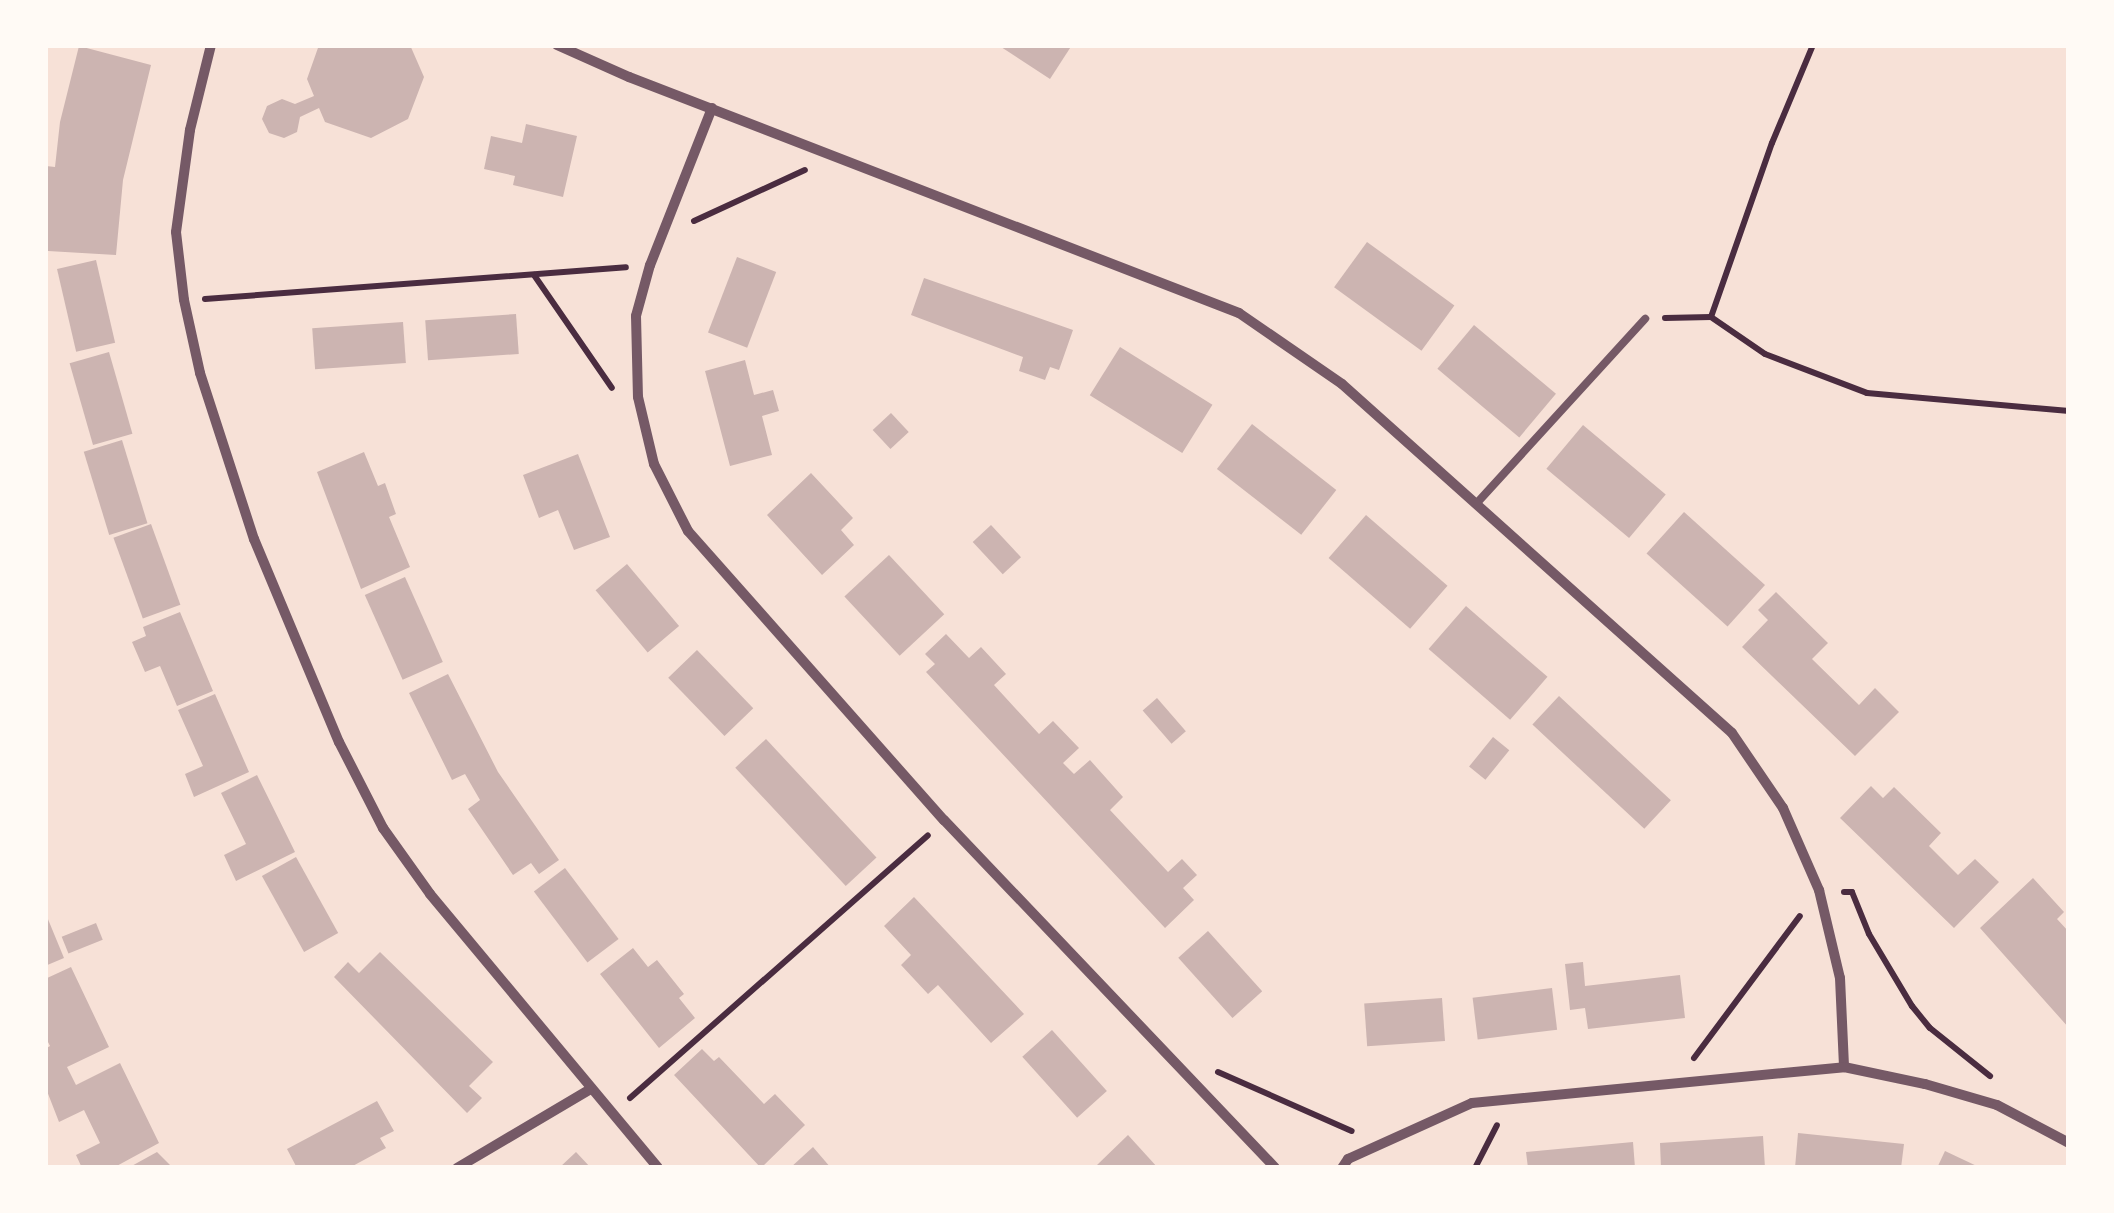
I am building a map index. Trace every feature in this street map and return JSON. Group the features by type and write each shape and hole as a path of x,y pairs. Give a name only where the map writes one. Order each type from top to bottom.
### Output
{"street":[{"path":"211,45 190,130 176,232 184,300 200,373 254,539 340,742 383,828 430,894 589,1090 658,1168"},
{"path":"557,45 576,49 712,108 1239,312 1342,384 1732,733 1783,808 1819,890 1840,978 1844,1067"},
{"path":"712,108 650,265 636,316 638,397 654,464 688,531 944,820 1275,1168"},
{"path":"1342,1168 1348,1159 1472,1103 1844,1067 1925,1084 1997,1105 2069,1143"},
{"path":"457,1168 589,1090"}],"lane":[{"path":"1476,504 1645,318"}],"path":[{"path":"1711,317 1772,143 1813,45"},
{"path":"661,236 838,155"},
{"path":"184,300 650,265"},
{"path":"533,274 617,395 638,397"},
{"path":"1645,318 1711,317 1765,354 1867,393 2069,411"},
{"path":"611,1114 944,820"},
{"path":"1675,1083 1819,890 1852,892 1869,934 1912,1006 1941,1037 1990,1076 1997,1105"},
{"path":"1192,1083 1219,1072 1381,1144"},
{"path":"1474,1168 1511,1099"}],"building":[{"path":"319,45 410,45 424,77 408,119 371,138 325,122 319,108 300,117 297,132 284,138 269,133 262,119 267,106 282,99 295,104 314,96 307,79"},
{"path":"998,45 1072,45 1050,79"},
{"path":"79,46 151,65 123,180 116,255 48,251 46,166 55,167 60,122"},
{"path":"526,124 577,136 563,197 513,185 515,176 484,169 491,136 522,143"},
{"path":"1367,242 1454,305 1421,351 1334,287"},
{"path":"737,257 776,272 747,348 708,333"},
{"path":"96,260 115,343 76,352 57,269"},
{"path":"924,278 1073,330 1059,370 1050,367 1045,380 1019,371 1023,357 911,315"},
{"path":"516,314 519,354 428,360 425,320"},
{"path":"403,322 406,363 315,369 312,328"},
{"path":"1474,325 1556,394 1519,437 1437,369"},
{"path":"1120,347 1212,405 1182,453 1090,395"},
{"path":"109,352 132,434 93,445 70,363"},
{"path":"745,360 754,395 773,390 779,411 762,416 772,455 730,466 705,371"},
{"path":"891,413 909,432 890,449 873,430"},
{"path":"1252,424 1336,490 1301,535 1217,469"},
{"path":"1583,425 1666,494 1629,538 1546,469"},
{"path":"122,440 147,523 109,535 84,452"},
{"path":"364,452 378,486 385,483 396,514 389,517 410,567 361,589 317,472"},
{"path":"578,454 610,537 574,550 558,510 539,518 523,475"},
{"path":"811,473 853,518 841,530 854,545 822,575 767,515"},
{"path":"1684,512 1765,585 1728,627 1647,554"},
{"path":"1366,515 1448,586 1410,629 1329,558"},
{"path":"151,524 180,605 143,618 113,538"},
{"path":"991,525 1021,557 1003,574 973,542"},
{"path":"889,555 944,614 900,656 844,597"},
{"path":"627,564 679,626 648,652 596,590"},
{"path":"405,577 443,662 403,680 365,595"},
{"path":"1776,592 1828,643 1812,659 1859,705 1875,688 1899,712 1855,756 1742,647 1768,620 1758,610"},
{"path":"1466,606 1548,677 1510,720 1429,649"},
{"path":"180,612 213,691 177,706 160,666 145,672 132,642 146,636 143,627"},
{"path":"946,634 969,658 981,647 1006,674 994,685 1039,734 1053,721 1079,748 1063,763 1074,774 1090,760 1123,797 1110,810 1168,872 1182,859 1197,875 1183,888 1194,900 1165,928 926,672 935,664 925,654"},
{"path":"697,650 753,708 724,736 668,678"},
{"path":"448,674 498,772 559,860 539,874 531,863 513,875 468,809 480,800 465,774 452,780 409,693"},
{"path":"215,694 249,772 194,797 185,774 203,766 178,710"},
{"path":"1559,696 1671,800 1644,829 1532,725"},
{"path":"1157,698 1186,731 1172,744 1143,710"},
{"path":"1493,737 1509,750 1485,780 1469,767"},
{"path":"766,739 876,857 846,886 735,768"},
{"path":"257,775 295,852 236,881 224,855 246,844 221,793"},
{"path":"1871,786 1883,798 1894,787 1941,833 1929,846 1958,875 1975,859 1999,882 1954,928 1840,818"},
{"path":"296,857 338,933 304,952 262,876"},
{"path":"565,868 619,939 587,963 534,891"},
{"path":"2033,878 2064,912 2057,919 2069,932 2069,1028 1980,928"},
{"path":"914,897 1024,1014 991,1043 938,985 928,994 901,965 911,955 884,926"},
{"path":"45,912 64,958 45,966"},
{"path":"96,923 103,940 68,954 62,937"},
{"path":"1208,931 1262,991 1232,1018 1178,958"},
{"path":"633,948 648,967 657,960 684,994 679,998 695,1018 659,1048 600,974"},
{"path":"380,952 493,1062 469,1086 482,1098 467,1113 334,977 348,962 359,973"},
{"path":"1583,962 1585,986 1680,975 1685,1018 1588,1029 1585,1008 1570,1010 1565,964"},
{"path":"71,967 109,1047 67,1067 76,1085 120,1063 159,1143 113,1168 82,1168 76,1155 100,1143 84,1110 59,1122 45,1086 45,1049 50,1046 45,1036 45,979"},
{"path":"1552,988 1557,1030 1478,1039 1473,998"},
{"path":"1442,998 1445,1041 1367,1046 1364,1003"},
{"path":"1052,1030 1107,1091 1077,1118 1022,1057"},
{"path":"702,1049 714,1061 719,1057 764,1104 775,1094 805,1125 761,1168 674,1075"},
{"path":"377,1101 394,1131 380,1138 386,1148 349,1168 297,1168 287,1149"},
{"path":"1798,1133 1904,1144 1901,1168 1795,1168"},
{"path":"1128,1135 1158,1168 1097,1165"},
{"path":"1763,1136 1765,1168 1661,1168 1660,1143"},
{"path":"1633,1142 1635,1168 1528,1168 1526,1152"},
{"path":"813,1147 831,1168 790,1168"},
{"path":"1945,1151 1981,1168 1937,1168"},
{"path":"157,1152 173,1168 128,1168"},
{"path":"576,1152 591,1168 559,1168"}]}
